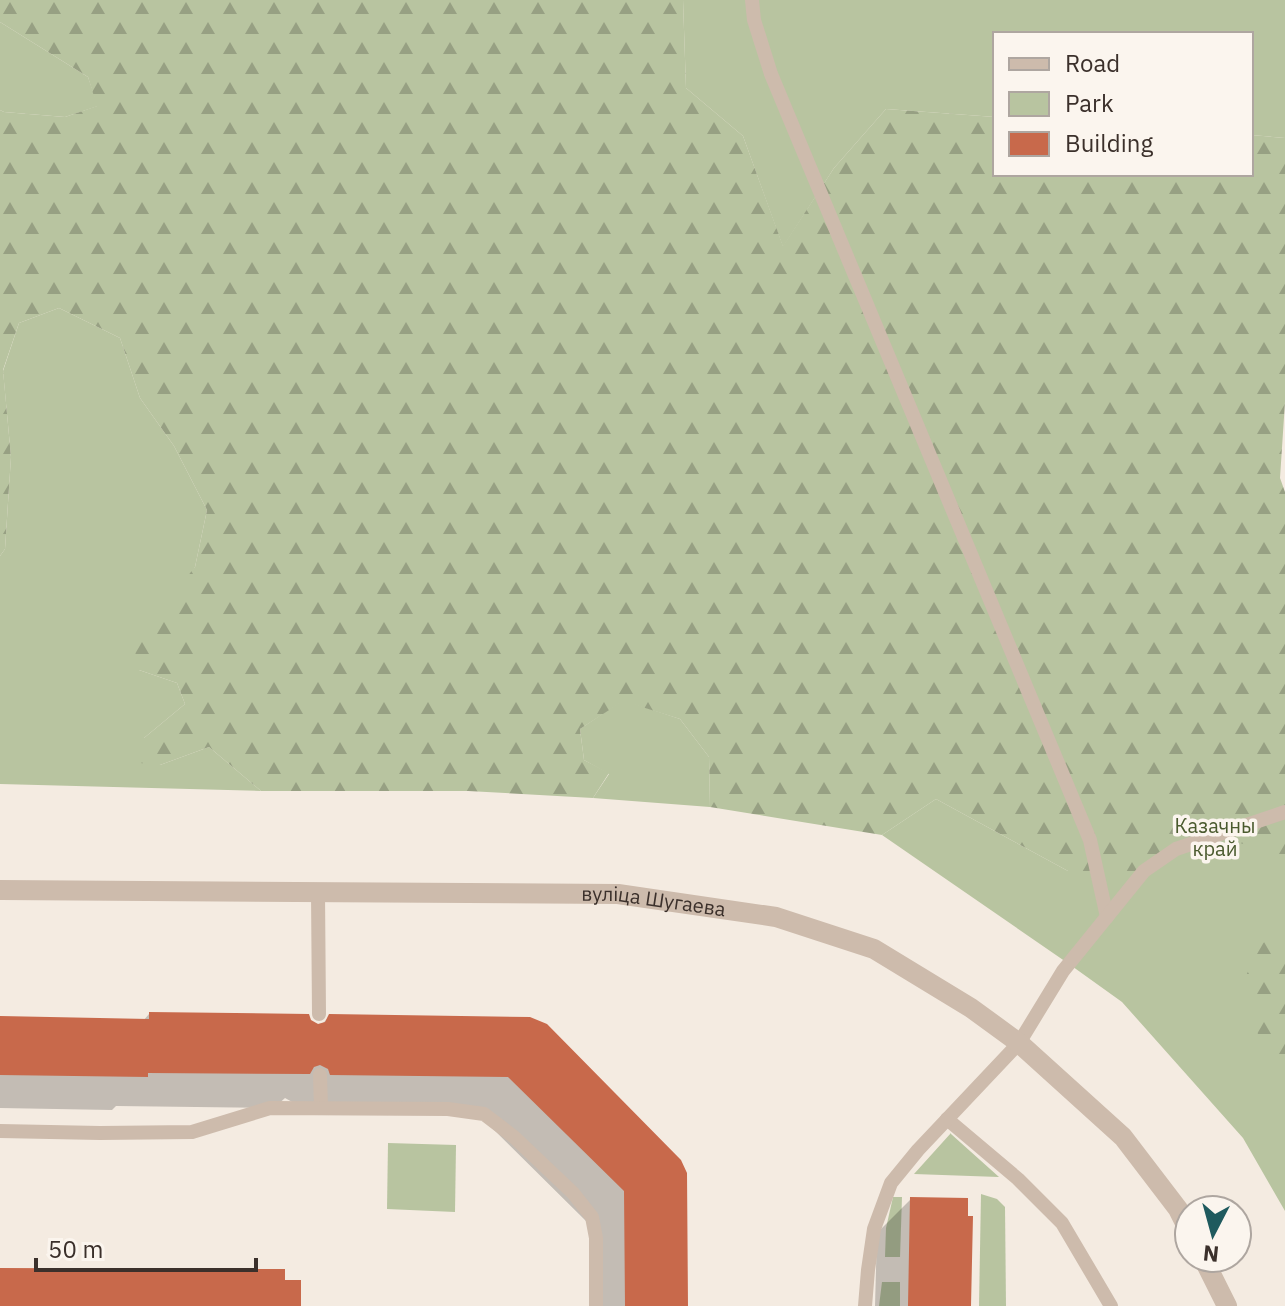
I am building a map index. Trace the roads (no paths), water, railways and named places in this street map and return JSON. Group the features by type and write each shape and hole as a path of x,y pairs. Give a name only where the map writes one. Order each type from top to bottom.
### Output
{"street":[{"name":"вуліца Шугаева","path":"0,890 618,894 776,917 874,949 971,1008 1019,1043 1123,1137 1173,1202"},
{"path":"1211,1274 1227,1306"}],"lane":[{"path":"752,0 754,20 771,74 1090,840 1107,917"},
{"path":"865,1306 874,1229 891,1183 1019,1043 1063,971 1144,871 1176,849 1285,812"},
{"path":"318,893 319,1014"},
{"path":"320,1075 321,1108"},
{"path":"0,1131 192,1132 270,1108 448,1109 484,1114 514,1137 573,1193 592,1217 596,1238 596,1306"},
{"path":"947,1119 1018,1179 1062,1223 1111,1306"}],"park label":[{"name":"Казачны край","path":"1215,838"}]}
